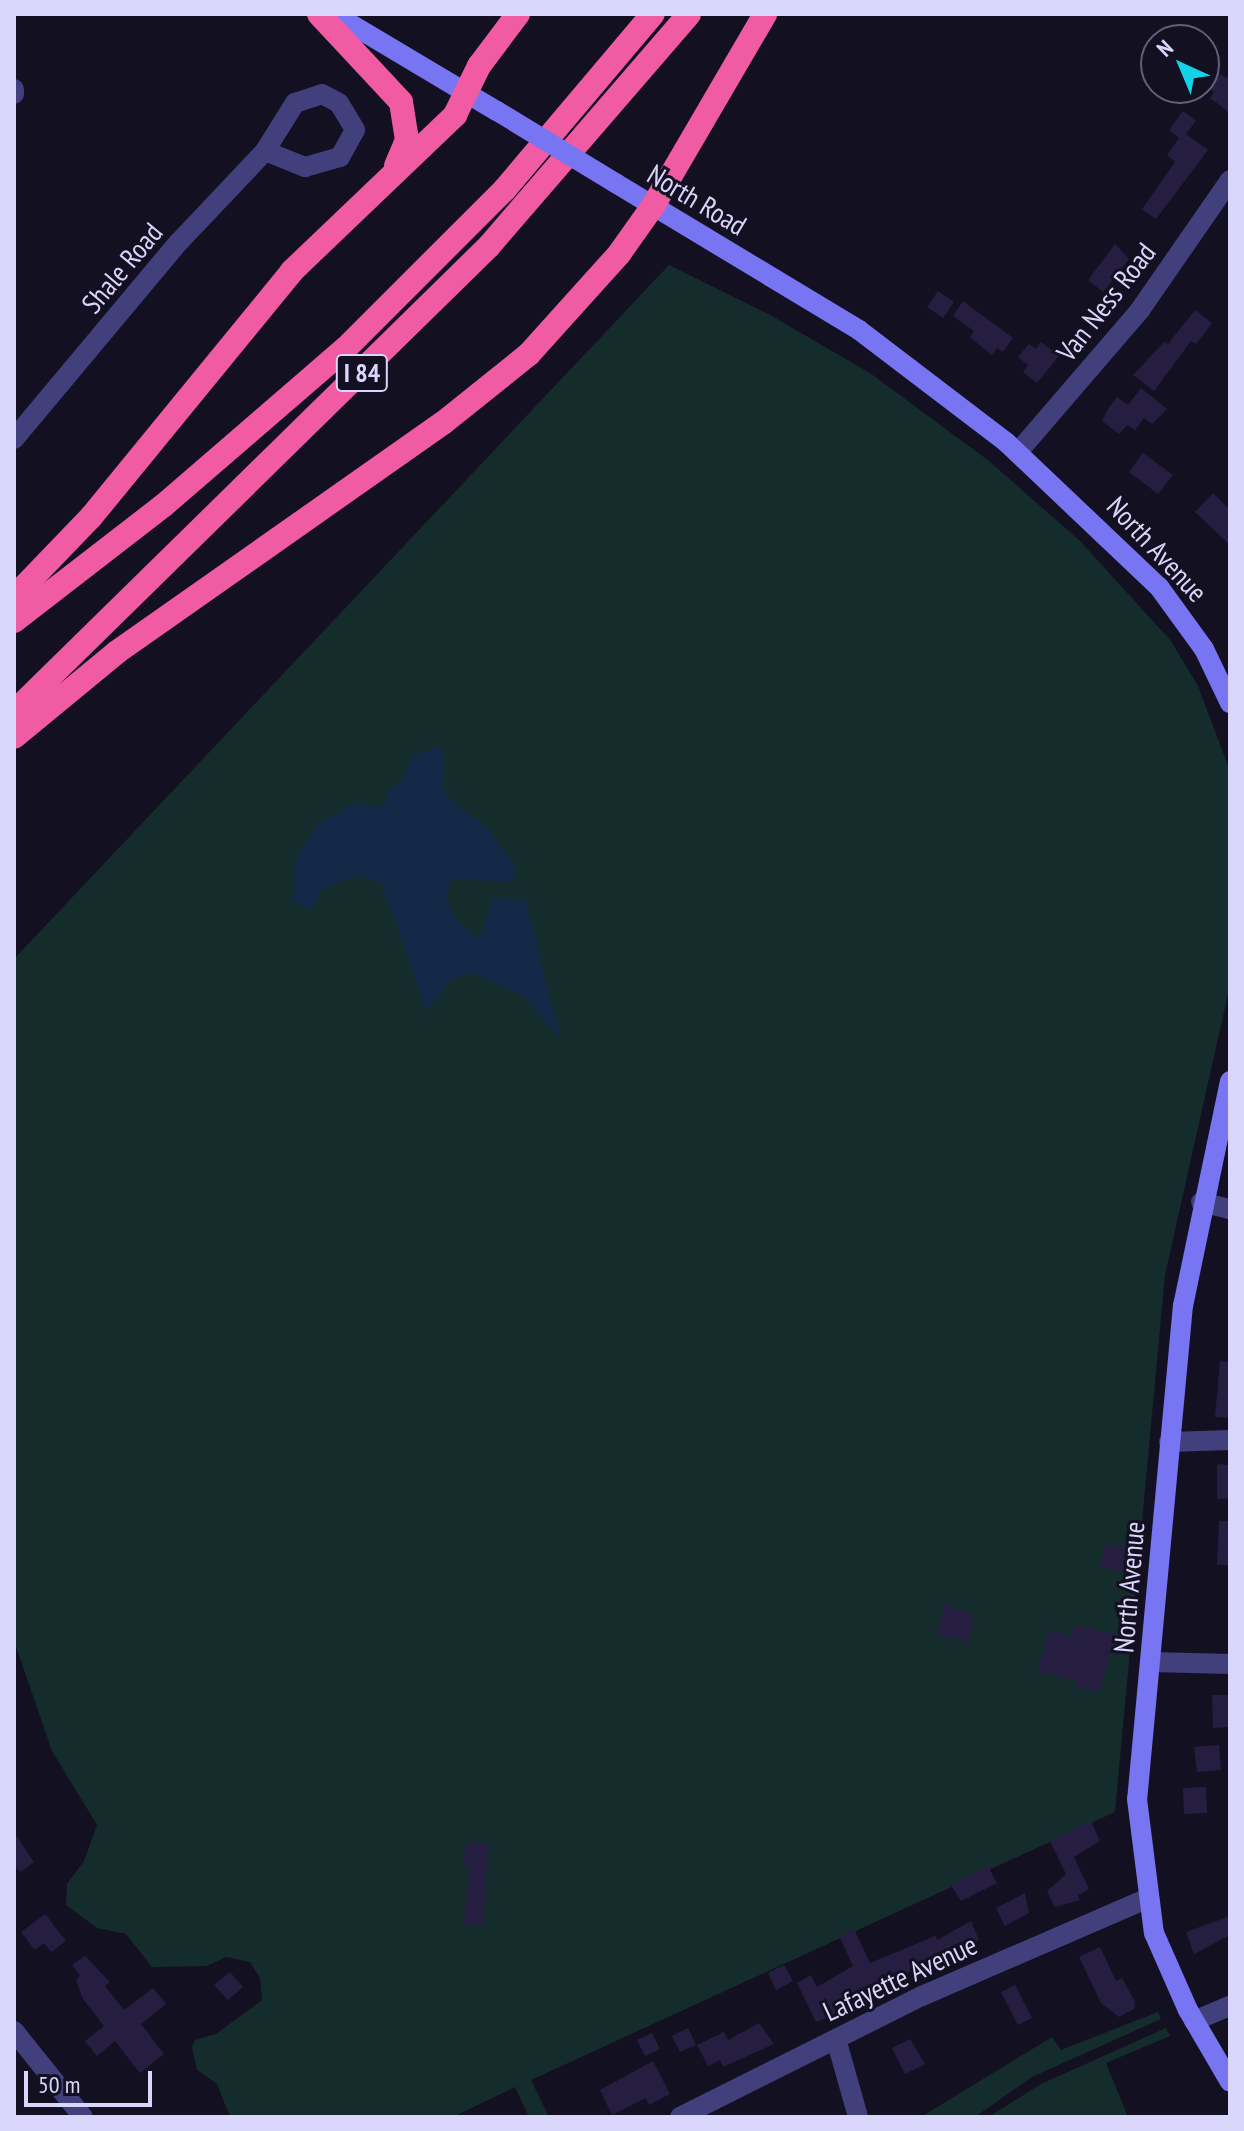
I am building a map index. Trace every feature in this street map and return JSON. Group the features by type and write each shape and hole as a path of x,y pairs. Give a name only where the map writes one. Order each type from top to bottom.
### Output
{"highway":[{"path":"319,14 401,102 407,140 390,175"},
{"path":"14,597 91,517 273,292 455,115 467,95 475,72 518,14"},
{"name":"I 84","path":"14,621 176,496 346,348 505,189 653,14"},
{"name":"I 84","path":"14,712 489,246 689,14"},
{"path":"14,737 126,645 489,388 563,318 653,206 765,14"}],"main road":[{"name":"North Road","path":"334,14 859,330 1018,452"},
{"name":"North Avenue","path":"1018,452 1159,587 1191,627 1228,693"},
{"name":"North Avenue","path":"1230,1081 1201,1202 1169,1442 1137,1799 1154,1933 1194,2021 1230,2082"}],"street":[{"name":"Shale Road","path":"20,432 179,242 265,151"},
{"name":"Van Ness Road","path":"1018,452 1140,310 1230,180"},
{"path":"1201,1202 1230,1209"},
{"path":"1169,1442 1230,1440"},
{"path":"1151,1662 1230,1664"},
{"name":"Lafayette Avenue","path":"680,2117 836,2039 1148,1898"},
{"path":"1194,2021 1230,2006"},
{"path":"14,2031 83,2117"},
{"path":"836,2039 858,2117"}],"green space":[{"path":"669,265 770,315 870,373 989,461 1080,541 1171,641 1198,686 1230,771 1230,985 1165,1275 1115,1812 531,2080 549,2117 529,2117 515,2087 453,2117 230,2117 217,2084 197,2070 192,2047 195,2040 216,2034 262,2000 260,1978 250,1962 226,1957 207,1966 152,1967 126,1934 97,1928 66,1905 67,1884 84,1861 97,1825 52,1751 14,1641 14,959"},
{"path":"1158,2012 1161,2019 1032,2077 975,2117 921,2117 1052,2037 1061,2050"},
{"path":"1166,2028 1170,2036 1106,2063 1128,2117 989,2117 1041,2084"}],"water":[{"path":"437,747 444,753 443,794 487,828 517,868 512,882 451,879 446,899 455,920 479,938 493,898 526,900 560,1039 521,994 471,973 451,980 426,1010 382,884 364,876 348,878 322,890 311,909 293,902 295,860 317,825 354,803 377,807 386,803 388,791 403,780 412,756"}],"building":[{"path":"1230,73 1230,113 1218,104 1220,74 1226,78"},
{"path":"1183,111 1196,121 1186,134 1208,150 1156,219 1142,209 1175,162 1167,155 1179,138 1169,130"},
{"path":"1115,244 1129,259 1103,292 1088,280"},
{"path":"938,291 954,302 943,318 927,307"},
{"path":"963,301 1013,338 1003,352 997,348 992,355 970,337 974,331 953,316"},
{"path":"1195,310 1212,323 1196,344 1191,341 1154,391 1133,375 1164,342 1168,344"},
{"path":"1041,342 1059,356 1037,383 1023,372 1028,365 1018,357 1029,344 1036,349"},
{"path":"1141,388 1167,409 1152,424 1144,418 1135,430 1127,425 1119,434 1102,421 1117,397 1128,405"},
{"path":"1143,453 1173,475 1158,494 1129,472"},
{"path":"1213,493 1230,510 1230,545 1195,512"},
{"path":"1220,1361 1230,1362 1230,1418 1215,1417"},
{"path":"1217,1464 1230,1465 1230,1498 1217,1499"},
{"path":"1219,1521 1230,1521 1230,1565 1217,1565"},
{"path":"1106,1543 1134,1549 1129,1573 1100,1567"},
{"path":"944,1603 974,1616 968,1642 937,1635"},
{"path":"1075,1625 1116,1634 1099,1692 1074,1687 1076,1680 1038,1672 1048,1630 1073,1636"},
{"path":"1212,1695 1228,1695 1229,1727 1213,1728"},
{"path":"1219,1745 1221,1770 1197,1772 1194,1747"},
{"path":"1206,1787 1207,1813 1184,1814 1183,1788"},
{"path":"1085,1823 1092,1823 1100,1841 1074,1857 1089,1889 1078,1895 1080,1900 1055,1907 1047,1891 1066,1874 1050,1841"},
{"path":"14,1832 34,1862 21,1872 14,1867"},
{"path":"465,1843 489,1844 483,1925 464,1924 470,1865 464,1865"},
{"path":"988,1866 997,1883 961,1901 951,1885"},
{"path":"1025,1893 1029,1913 1005,1926 996,1908"},
{"path":"45,1914 66,1941 51,1952 44,1943 35,1950 21,1932"},
{"path":"1230,1916 1230,1935 1194,1954 1186,1932"},
{"path":"971,1921 979,1940 868,1991 872,2000 816,2022 797,1983 811,1975 817,1987 853,1966 839,1936 854,1929 870,1963 935,1936 937,1940"},
{"path":"1100,1947 1116,1981 1122,1978 1135,2002 1134,2009 1119,2017 1101,2003 1079,1957"},
{"path":"85,1956 110,1982 105,1986 124,2010 153,1988 166,2004 141,2024 164,2054 140,2073 115,2041 97,2056 85,2041 104,2026 83,1999 76,1980 80,1976 72,1965"},
{"path":"784,1965 793,1981 776,1990 768,1973"},
{"path":"230,1972 243,1987 228,2000 214,1985"},
{"path":"1015,1985 1032,2018 1018,2025 1001,1992"},
{"path":"759,2023 774,2044 723,2067 720,2060 708,2066 697,2045 724,2032 728,2040"},
{"path":"688,2028 696,2045 680,2052 672,2036"},
{"path":"652,2033 660,2049 645,2056 637,2040"},
{"path":"910,2039 925,2064 905,2074 892,2048"},
{"path":"653,2061 670,2094 649,2105 646,2098 612,2115 600,2090"}]}
